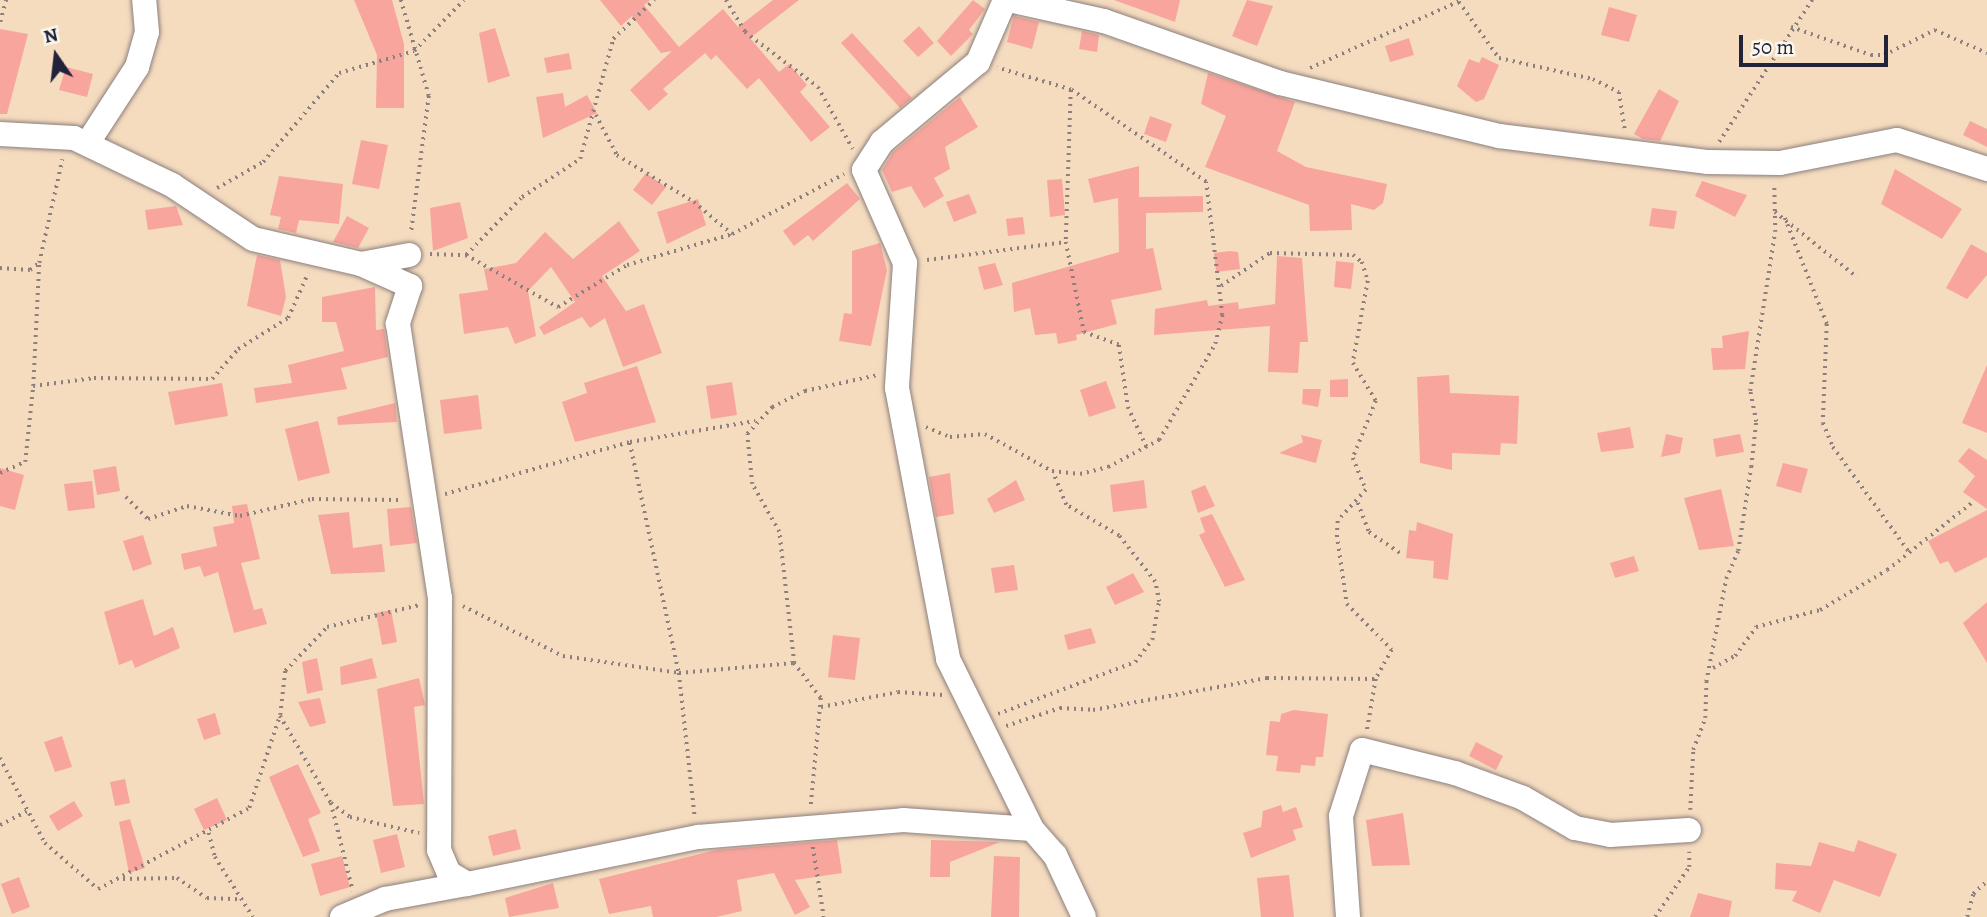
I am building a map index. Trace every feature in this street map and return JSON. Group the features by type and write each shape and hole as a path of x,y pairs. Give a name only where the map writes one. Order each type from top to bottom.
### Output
{"street":[{"path":"81,141 137,66 147,32 144,0"},
{"path":"1084,917 1055,855 1031,829 948,659 930,586 896,372 905,263 861,166 882,142 978,62 1007,0 1104,21 1280,83 1499,136 1708,162 1780,163 1897,140 1987,169"},
{"path":"0,134 81,141 194,200 253,239 315,256 361,264 410,286 398,324 405,402 440,598 439,850 449,873 467,884"},
{"path":"361,264 409,252"},
{"path":"1348,917 1341,816 1362,750 1455,773 1523,798 1575,828 1610,835 1689,830"},
{"path":"349,913 467,884 698,837 903,820 1031,829"}],"path":[{"path":"0,22 6,0"},
{"path":"401,0 429,96 409,252 466,256 558,307 627,265 732,234 799,204 861,166 818,87 745,32 726,0"},
{"path":"194,200 262,162 339,73 414,51 464,0"},
{"path":"466,256 522,197 580,159 613,39 654,0"},
{"path":"1708,162 1791,27 1812,0"},
{"path":"1280,83 1461,1 1499,58 1593,79 1619,93 1626,135"},
{"path":"1791,27 1871,55 1884,55 1935,30 1987,53"},
{"path":"904,418 950,437 985,434 1052,471 1080,474 1147,448 1167,427 1215,344 1221,286 1212,261 1206,182 1071,90 978,62"},
{"path":"1071,90 1066,242 1084,332 1119,345 1128,407 1147,448"},
{"path":"595,112 611,150 652,182 694,202 732,234"},
{"path":"0,473 25,462 33,386 39,264 59,170 81,141"},
{"path":"1655,917 1689,867 1693,750 1706,718 1712,668 1751,467 1756,422 1750,391 1775,212 1772,193 1780,163"},
{"path":"1775,212 1786,218 1818,252 1857,277"},
{"path":"1786,218 1827,324 1823,423 1833,447 1909,552"},
{"path":"905,263 1066,242"},
{"path":"1221,286 1270,253 1353,255 1362,262 1368,281 1353,363 1376,401 1353,457 1365,481 1358,503 1338,521 1337,535 1347,604 1392,650 1376,679 1362,750"},
{"path":"33,386 106,377 212,379 238,349 288,318 315,256"},
{"path":"0,268 30,270 39,264"},
{"path":"824,917 810,828 821,707 816,685 794,663 779,532 752,484 747,434 772,407 805,391 896,372"},
{"path":"630,442 679,673 698,837"},
{"path":"983,726 1135,662 1152,640 1159,602 1155,582 1119,536 1066,505 1052,471"},
{"path":"1712,668 1735,656 1756,626 1811,615 1909,552 1974,501"},
{"path":"1358,503 1369,532 1403,555"},
{"path":"0,758 45,843 94,888 121,879 209,833 249,808 279,715 285,671 327,626 440,598 494,616 539,648 679,673 794,663"},
{"path":"983,726 1060,708 1093,710 1267,678 1376,679"},
{"path":"821,707 898,692 966,697"},
{"path":"279,715 331,803 349,913"},
{"path":"331,803 350,817 421,833 439,850"},
{"path":"0,825 27,811"},
{"path":"209,833 240,899 253,917"},
{"path":"121,879 177,878 207,898 240,899"},
{"path":"1967,917 1973,894 1987,881"}],"building":[{"path":"354,0 392,0 404,44 404,108 376,108 377,55"},
{"path":"600,0 650,0 644,5 679,47 723,9 738,27 773,0 799,0 750,38 779,72 789,64 807,85 800,92 830,127 811,142 759,78 747,89 716,55 711,60 705,53 663,89 668,94 649,111 630,90 672,51 661,53 632,16 621,26"},
{"path":"973,0 985,9 969,30 973,34 951,56 937,41"},
{"path":"1114,0 1180,0 1175,22"},
{"path":"1247,0 1273,6 1257,46 1232,36"},
{"path":"1609,7 1637,15 1629,42 1601,35"},
{"path":"1014,16 1039,22 1032,49 1007,42"},
{"path":"919,26 934,43 918,57 903,41"},
{"path":"495,28 510,76 488,83 479,33"},
{"path":"0,29 28,34 7,114 0,114"},
{"path":"1082,31 1099,35 1097,52 1079,49"},
{"path":"852,33 912,98 900,108 841,43"},
{"path":"1409,38 1414,55 1390,62 1385,46"},
{"path":"569,53 572,69 547,73 544,58"},
{"path":"1482,57 1499,65 1484,99 1476,102 1457,86 1469,59 1479,63"},
{"path":"66,67 93,74 87,97 59,90"},
{"path":"1208,73 1295,102 1277,151 1306,167 1387,184 1383,203 1374,210 1351,204 1352,230 1310,231 1309,205 1205,167 1226,116 1201,104"},
{"path":"1659,89 1679,101 1660,141 1643,139 1634,134"},
{"path":"563,93 565,107 587,95 597,113 543,138 536,97"},
{"path":"960,97 978,127 945,147 950,169 934,178 944,196 924,208 911,186 892,192 882,170 893,152"},
{"path":"1150,116 1172,124 1166,142 1144,134"},
{"path":"1970,121 1987,129 1987,147 1963,135"},
{"path":"361,140 388,145 379,189 352,184"},
{"path":"1139,166 1139,197 1203,196 1203,212 1146,213 1146,249 1153,248 1162,290 1111,300 1117,324 1076,335 1077,340 1058,344 1056,333 1035,335 1030,308 1014,312 1012,283 1119,252 1118,198 1094,203 1088,179"},
{"path":"1895,169 1962,209 1942,239 1881,204"},
{"path":"646,173 666,187 652,205 633,190"},
{"path":"279,176 343,184 339,224 299,220 296,233 278,229 281,217 270,215"},
{"path":"1062,179 1065,215 1050,217 1047,180"},
{"path":"1702,181 1747,195 1735,217 1695,196"},
{"path":"847,183 860,199 813,241 808,235 794,246 783,231"},
{"path":"969,194 977,213 954,222 946,202"},
{"path":"698,199 706,225 667,244 657,212"},
{"path":"460,202 468,238 433,251 430,208"},
{"path":"176,206 183,225 148,230 145,210"},
{"path":"1652,208 1677,211 1674,229 1649,226"},
{"path":"347,216 369,228 358,248 333,242"},
{"path":"1023,217 1025,234 1008,236 1006,219"},
{"path":"619,221 640,251 602,276 626,311 644,304 662,353 623,367 605,318 590,328 582,317 544,335 539,327 575,302 551,267 528,291 536,336 515,344 508,327 464,334 459,294 488,290 484,269 516,263 545,232 573,259"},
{"path":"880,243 887,270 871,346 839,341 844,313 852,314 852,251"},
{"path":"1971,244 1987,253 1987,275 1967,299 1946,288"},
{"path":"1238,252 1240,269 1216,272 1214,253"},
{"path":"257,255 280,260 286,297 281,316 247,306"},
{"path":"1277,256 1302,258 1308,342 1300,342 1298,373 1268,372 1270,326 1154,335 1155,309 1207,300 1208,306 1238,302 1239,309 1275,304"},
{"path":"1336,261 1354,263 1351,289 1334,287"},
{"path":"995,263 1003,285 984,290 978,267"},
{"path":"375,287 376,330 384,329 388,357 341,368 347,389 256,403 254,388 292,383 288,365 344,351 336,322 322,322 322,297"},
{"path":"1749,331 1745,369 1713,370 1711,348 1723,348 1722,336"},
{"path":"1987,365 1987,433 1962,423"},
{"path":"637,366 656,422 575,442 562,402 587,393 584,383"},
{"path":"1449,375 1450,393 1519,396 1517,444 1501,443 1500,455 1452,453 1452,470 1420,463 1417,377"},
{"path":"1348,379 1348,397 1330,397 1330,380"},
{"path":"1106,381 1116,408 1089,417 1080,390"},
{"path":"732,382 737,415 711,419 706,386"},
{"path":"222,383 228,416 175,425 168,392"},
{"path":"1303,389 1321,389 1318,407 1302,404"},
{"path":"478,395 482,429 444,434 440,400"},
{"path":"395,403 397,422 338,425 337,417"},
{"path":"318,421 330,473 298,481 285,429"},
{"path":"1630,427 1634,448 1601,452 1597,433"},
{"path":"1666,434 1683,438 1680,453 1661,457"},
{"path":"1740,434 1744,452 1716,457 1713,439"},
{"path":"1301,435 1322,440 1316,463 1279,453 1303,442"},
{"path":"1969,448 1987,460 1987,509 1963,492 1975,476 1958,461"},
{"path":"1783,463 1808,469 1801,493 1776,486"},
{"path":"116,466 120,491 97,495 93,470"},
{"path":"0,468 24,475 15,510 0,506"},
{"path":"950,473 954,514 936,517 929,477"},
{"path":"1016,480 1025,500 994,513 987,499"},
{"path":"1144,480 1147,508 1113,512 1110,485"},
{"path":"92,481 95,508 68,511 64,484"},
{"path":"1205,485 1215,506 1198,513 1191,491"},
{"path":"1721,489 1734,546 1699,550 1684,498"},
{"path":"247,504 260,559 241,563 254,610 262,608 267,624 234,633 218,572 204,577 200,566 184,570 181,554 217,546 213,527 234,523 232,506"},
{"path":"411,507 417,543 390,546 387,509"},
{"path":"1987,510 1987,557 1955,573 1948,561 1940,564 1928,541"},
{"path":"349,512 353,548 382,544 385,572 331,574 318,515"},
{"path":"1212,514 1245,580 1225,587 1199,535 1205,532 1200,518"},
{"path":"1417,522 1453,534 1448,580 1433,578 1434,561 1406,558 1409,530 1416,531"},
{"path":"143,535 152,564 133,571 123,541"},
{"path":"1634,556 1639,571 1615,578 1610,563"},
{"path":"1014,565 1018,590 995,593 991,568"},
{"path":"1133,573 1144,592 1115,605 1106,587"},
{"path":"143,599 154,636 173,627 180,648 135,668 132,660 119,665 104,612"},
{"path":"1987,602 1987,663 1963,623"},
{"path":"391,610 397,642 382,645 376,613"},
{"path":"1091,628 1096,643 1068,650 1064,635"},
{"path":"833,635 860,638 855,680 828,677"},
{"path":"317,658 323,690 307,694 302,662"},
{"path":"372,658 377,678 341,685 340,667"},
{"path":"419,678 425,705 414,707 424,804 393,806 377,689"},
{"path":"320,698 326,723 310,727 298,702"},
{"path":"1294,710 1328,714 1323,757 1316,757 1315,766 1301,765 1300,773 1276,771 1278,756 1266,755 1270,721 1280,722 1281,714"},
{"path":"215,713 221,734 204,740 197,719"},
{"path":"62,736 72,767 55,772 44,742"},
{"path":"1476,742 1503,756 1496,770 1469,756"},
{"path":"298,764 321,813 308,819 320,851 303,857 269,777"},
{"path":"125,779 130,803 115,806 110,782"},
{"path":"217,798 227,820 204,830 194,809"},
{"path":"74,801 83,816 58,831 49,816"},
{"path":"1281,805 1283,812 1296,807 1303,827 1293,830 1296,840 1251,858 1243,833 1261,827 1263,811"},
{"path":"1403,813 1410,865 1372,866 1366,820"},
{"path":"130,819 145,868 129,873 119,822"},
{"path":"516,829 521,849 493,856 488,836"},
{"path":"397,834 405,867 381,873 373,840"},
{"path":"837,840 842,873 795,880 810,907 795,915 774,873 737,880 742,911 716,917 653,917 651,906 609,914 599,879 716,850"},
{"path":"931,840 1000,842 950,862 950,877 930,877"},
{"path":"1858,840 1897,854 1880,897 1834,880 1820,913 1792,901 1797,891 1775,889 1776,863 1811,866 1819,842 1854,852"},
{"path":"342,856 350,887 320,896 311,864"},
{"path":"994,856 1020,857 1019,917 991,917"},
{"path":"1289,875 1294,917 1261,917 1257,878"},
{"path":"19,877 30,907 12,914 1,884"},
{"path":"553,883 559,908 509,917 505,898"},
{"path":"1698,893 1732,901 1729,917 1690,917"}]}
